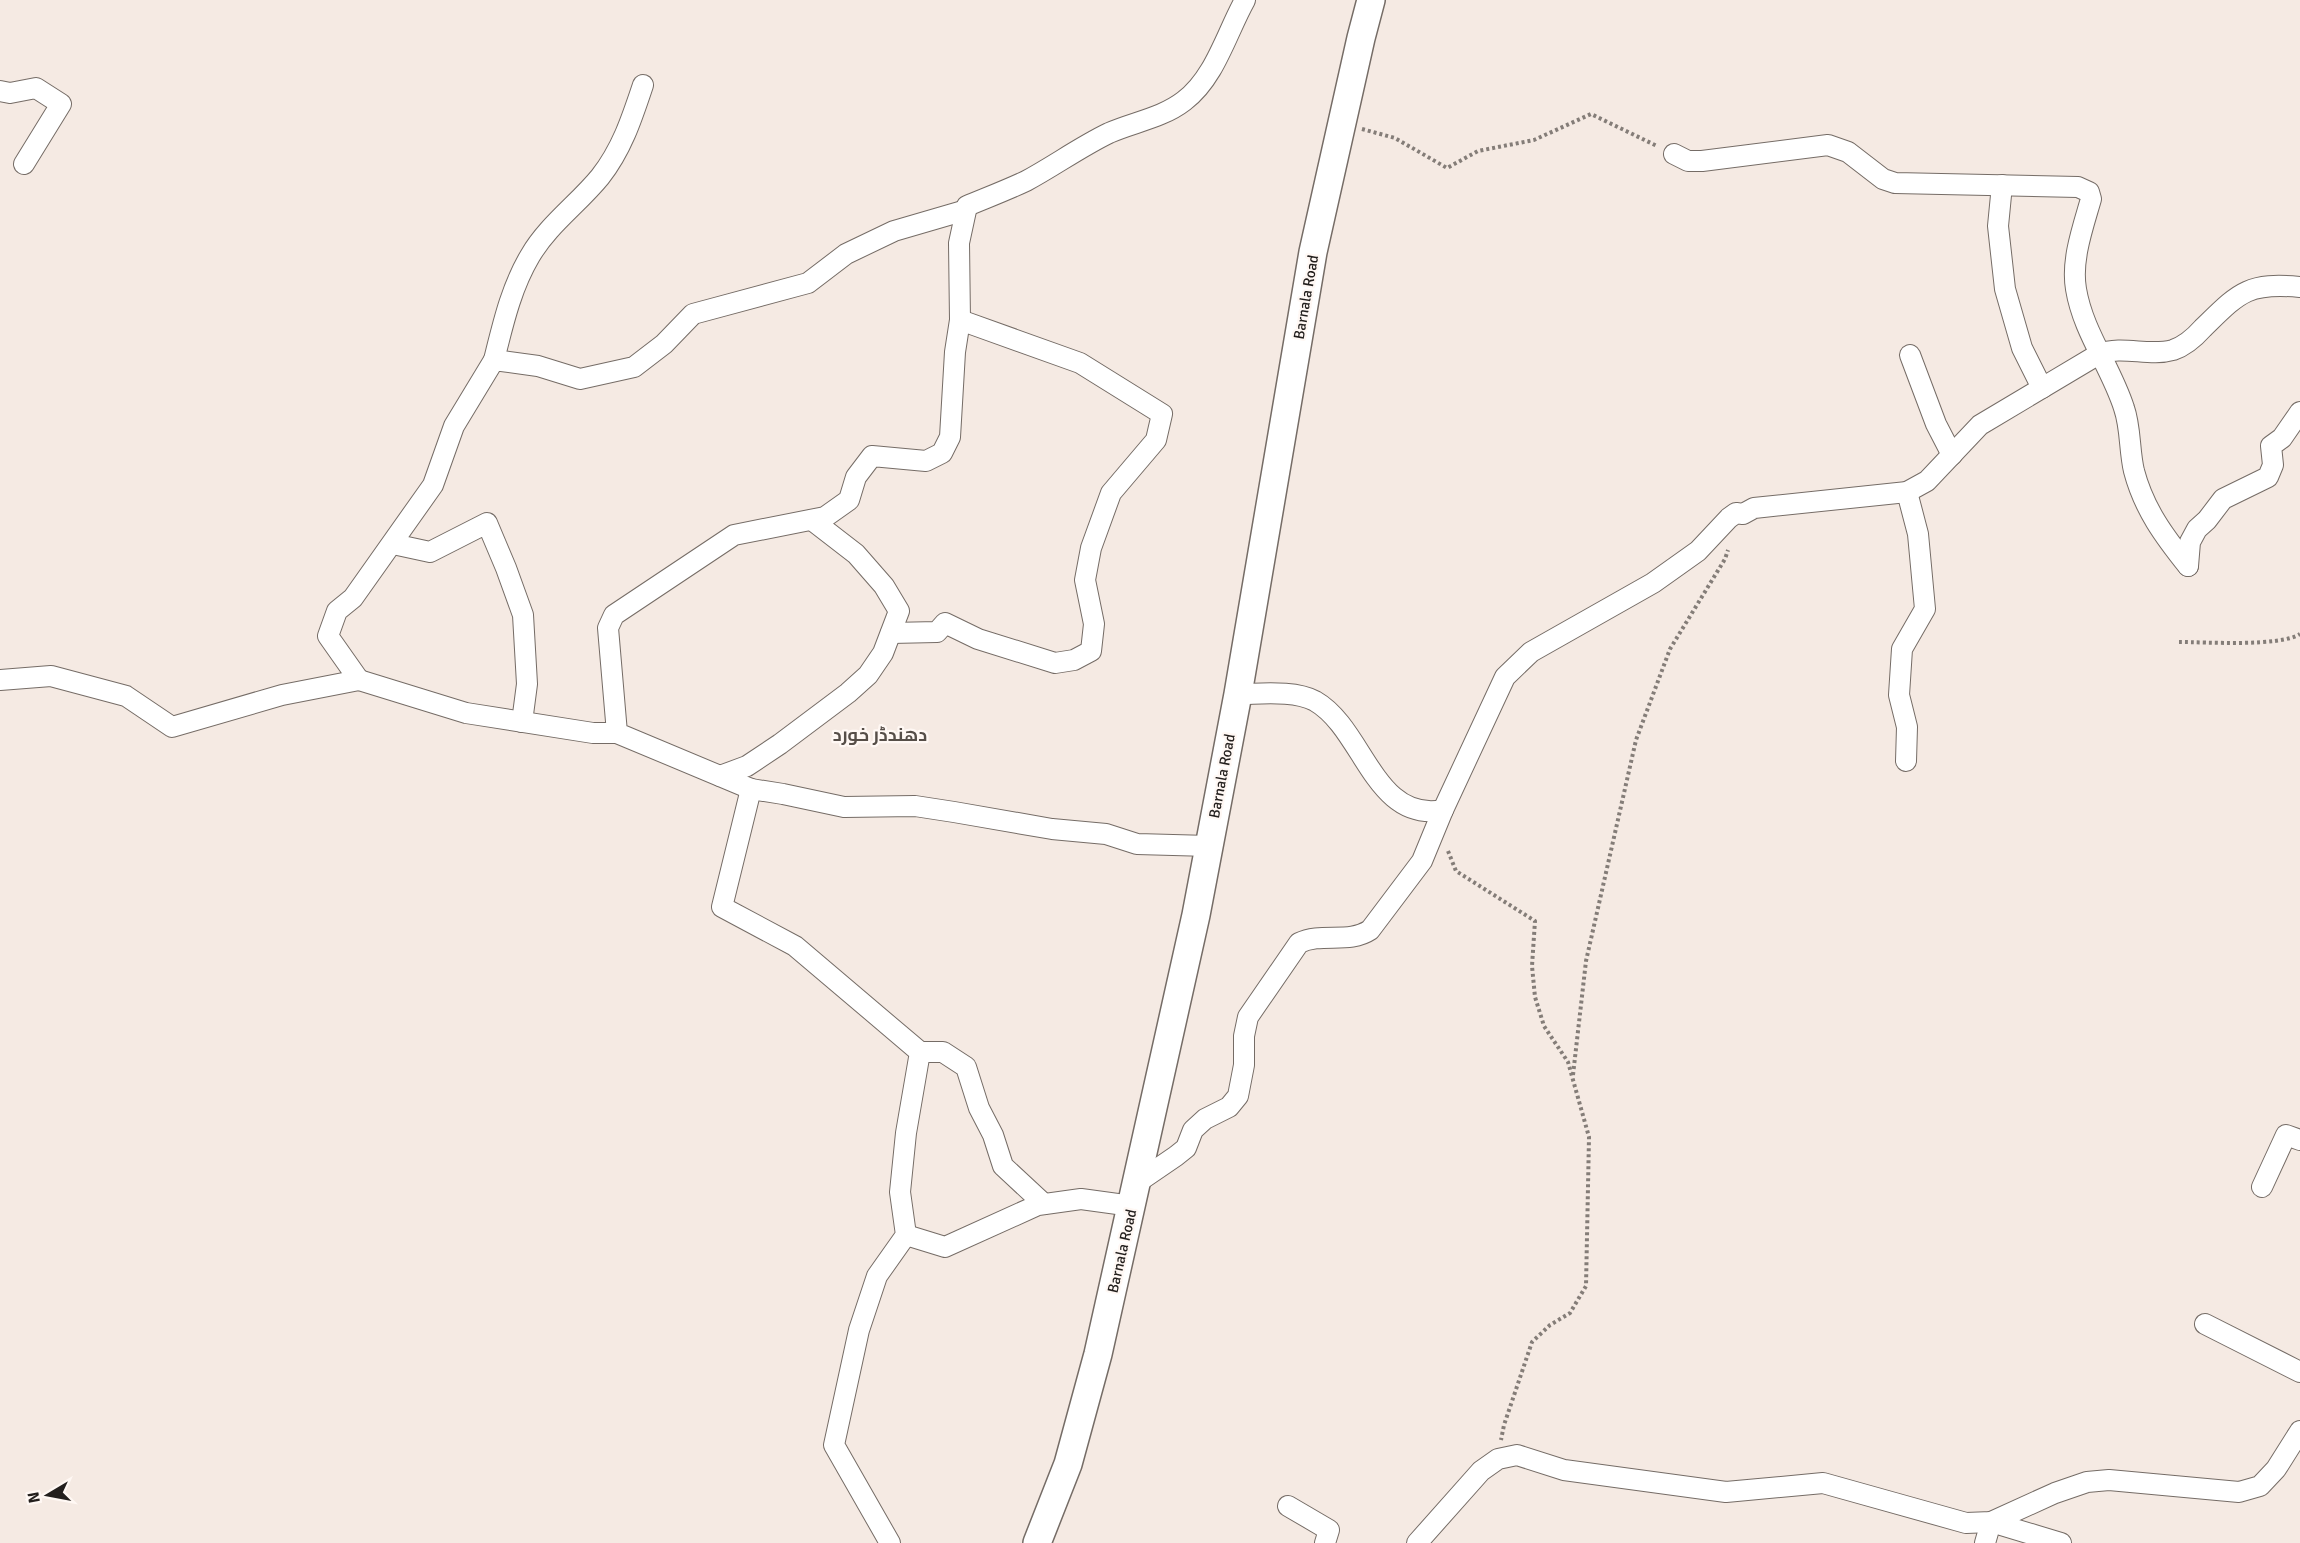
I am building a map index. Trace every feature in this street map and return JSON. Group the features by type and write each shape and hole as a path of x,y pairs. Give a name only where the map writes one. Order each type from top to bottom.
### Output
{"main road":[{"name":"Barnala Road","path":"1036,1543 1068,1464 1098,1354 1135,1194 1209,846 1238,694 1313,252 1360,38 1371,0"}],"street":[{"path":"617,733 608,628 614,615 734,535 825,518 849,500 856,477 872,456 926,461 942,453 950,437 955,352 960,320 959,243 967,206 1026,181 1066,155 1111,132 1149,120 1185,100 1214,66 1232,23 1245,0"},
{"path":"359,680 328,636 337,611 353,598 433,485 454,426 494,360 517,280 531,254 551,228 599,178 617,153 643,85"},
{"path":"0,91 10,93 36,88 61,104 24,164"},
{"path":"1674,154 1688,161 1702,161 1828,145 1848,152 1883,179 1895,183 2078,187 2089,192 2091,199 2076,262 2075,287 2082,315 2124,407 2130,432 2134,470 2145,502 2160,531 2188,566 2190,542 2197,528 2207,520 2223,500 2268,477 2273,465 2271,446 2282,438 2300,411"},
{"path":"2002,185 1998,226 2005,289 2022,348 2042,388"},
{"path":"494,360 538,366 580,379 634,367 664,344 693,314 734,301 766,296 808,283 846,254 894,231 966,210"},
{"path":"906,1235 945,1247 1038,1205 1135,1194 1186,1148 1193,1130 1205,1119 1229,1107 1238,1096 1244,1065 1244,1036 1248,1017 1299,943 1310,938 1361,937 1370,930 1422,861 1443,810 1505,677 1531,652 1653,583 1698,551 1736,513 1743,514 1754,508 1907,492 1927,481 1980,425 2099,354 2110,350 2164,351 2175,349 2194,338 2234,298 2252,287 2274,284 2300,287"},
{"path":"891,633 937,632 945,623 978,639 1055,663 1074,660 1090,651 1094,624 1085,580 1090,548 1112,493 1156,440 1162,414 1080,363 960,320"},
{"path":"1910,355 1936,424 1952,455"},
{"path":"1906,761 1907,727 1899,694 1902,649 1925,609 1918,534 1907,492"},
{"path":"720,776 747,766 780,744 848,693 868,675 883,653 899,611 884,586 856,554 812,520"},
{"path":"393,544 430,552 487,523 523,615 527,684 522,722"},
{"path":"0,680 51,676 105,690 126,696 172,727 282,695 359,680 466,713 593,733 617,733 751,789 844,807 915,806 1052,829 1106,834 1137,844 1209,846"},
{"path":"1238,694 1291,695 1313,700 1335,716 1383,788 1408,809 1429,813 1443,810"},
{"path":"751,789 722,907 795,946 920,1053 943,1052 966,1067 1003,1166 1044,1204"},
{"path":"890,1543 834,1444 859,1330 877,1276 906,1235 900,1192 906,1133 920,1053"},
{"path":"2262,1187 2286,1135 2300,1140"},
{"path":"2205,1324 2300,1372"},
{"path":"1985,1543 1991,1522 2055,1493 2087,1482 2109,1480 2239,1492 2260,1486 2276,1469 2300,1433"},
{"path":"1417,1543 1480,1471 1498,1459 1517,1455 1564,1470 1725,1492 1823,1483 1966,1523 1991,1522 2061,1543"},
{"path":"1288,1506 1329,1530 1325,1543"}],"path":[{"path":"1342,124 1395,138 1447,168 1478,151 1534,140 1591,114 1674,154"},
{"path":"1573,1078 1586,961 1636,740 1670,649 1725,559 1736,513"},
{"path":"2180,642 2261,642 2294,638 2300,634"},
{"path":"1443,810 1448,823 1447,850 1456,871 1535,921 1532,966 1535,997 1544,1026 1568,1062 1589,1137 1586,1286 1570,1313 1550,1325 1532,1342 1504,1425 1498,1459"}],"district":[{"name":"دھندڈر خورد","path":"880,735"}]}
